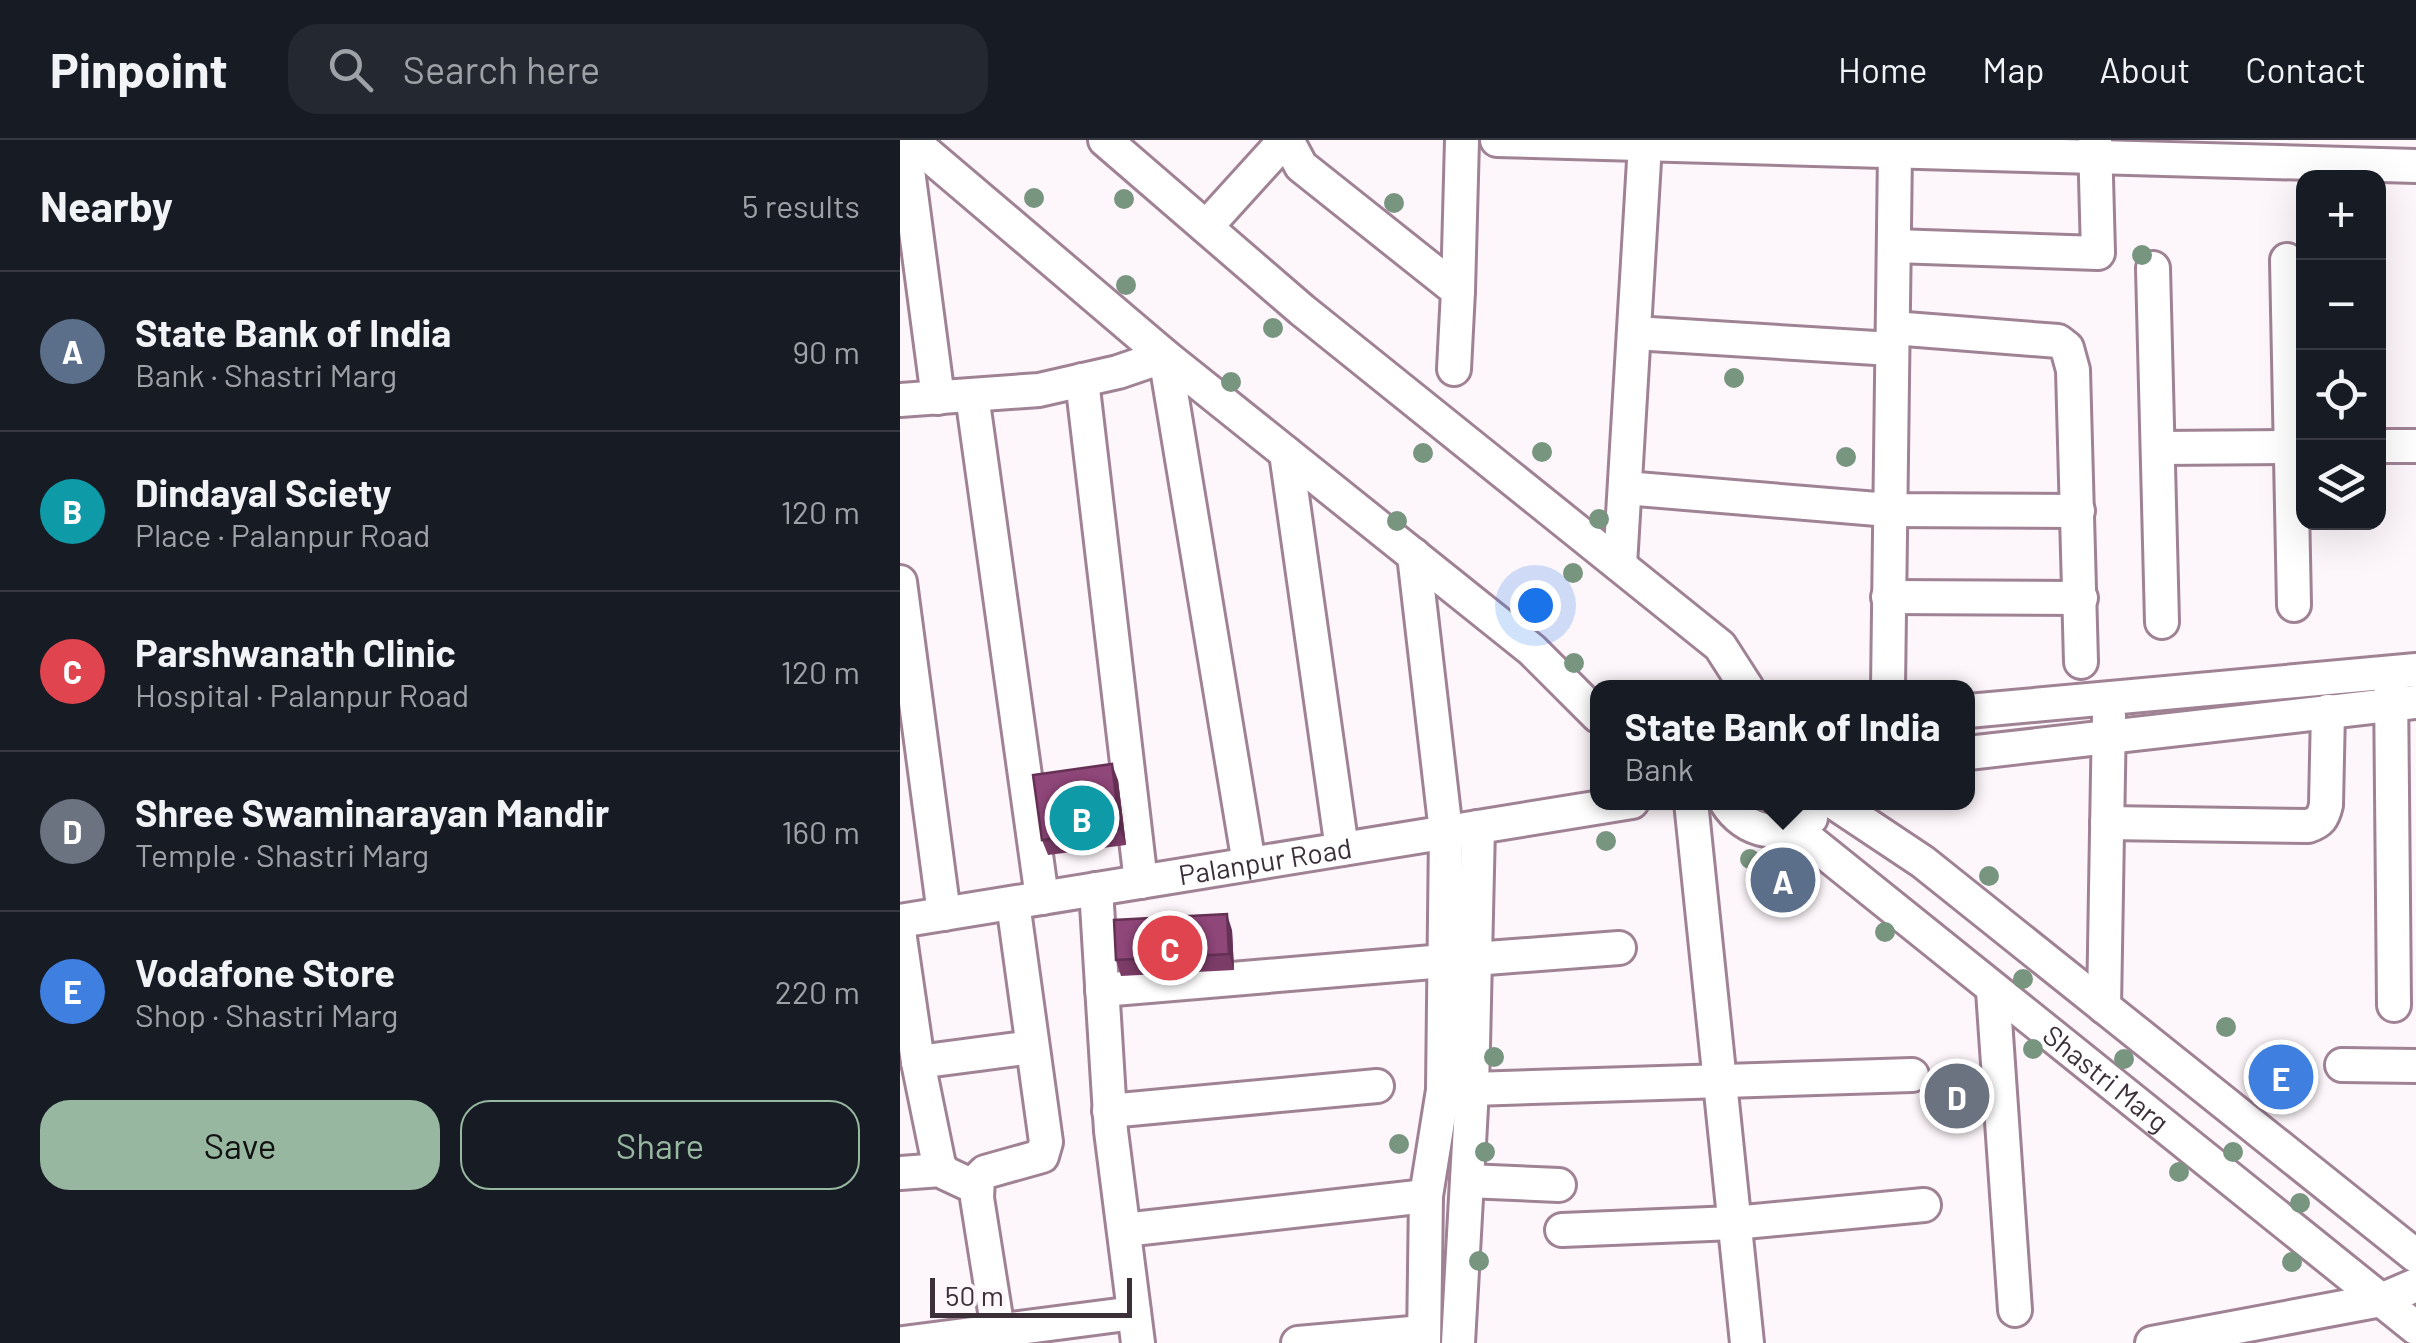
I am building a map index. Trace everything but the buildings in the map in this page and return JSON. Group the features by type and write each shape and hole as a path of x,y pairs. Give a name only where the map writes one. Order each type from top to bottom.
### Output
{"street":[{"path":"908,140 1166,356 1532,650 1590,708"},
{"path":"908,140 938,398"},
{"path":"1105,140 1302,310 1720,646 1742,680"},
{"path":"1206,227 1286,140 1301,166 1458,291"},
{"path":"1454,369 1462,140"},
{"path":"1496,140 1896,152 2096,148 2366,152 2416,166"},
{"path":"1620,565 1634,333 1661,143"},
{"path":"1894,246 2098,254 2096,148"},
{"path":"1888,680 1896,152"},
{"path":"2286,260 2297,440"},
{"path":"2153,268 2162,622"},
{"path":"1634,333 2058,341 2067,348 2073,370 2080,662"},
{"path":"900,400 1039,390 1166,356"},
{"path":"1166,356 1249,864"},
{"path":"1082,380 1141,882"},
{"path":"972,396 1027,900 1032,1047 1045,1150 1042,1156 985,1172 978,1179 999,1337"},
{"path":"2386,446 2416,446"},
{"path":"2158,448 2296,447"},
{"path":"1286,453 1342,850"},
{"path":"1624,488 1889,510 2078,512"},
{"path":"2294,605 2296,500"},
{"path":"1298,1343 1423,1338 1426,1196 1459,960 1462,830 1414,555"},
{"path":"900,582 944,914"},
{"path":"1888,597 2081,598"},
{"path":"2104,1007 2109,700"},
{"path":"1975,711 2109,700 2404,704"},
{"path":"1975,751 2404,704"},
{"path":"2402,988 2404,704"},
{"path":"2107,824 2317,824 2326,806 2328,711"},
{"name":"Palanpur Road","path":"900,921 1590,809"},
{"path":"1693,810 1747,1343"},
{"path":"1733,810 1742,821 1776,832 1808,821 1817,810"},
{"name":"Shastri Marg","path":"1845,810 1923,862 2416,1256"},
{"name":"Shastri Marg","path":"1794,828 2416,1328"},
{"path":"903,1343 1136,1328 1110,1111 1096,889"},
{"path":"900,938 918,1062 941,1170"},
{"path":"1102,990 1620,948"},
{"path":"1458,1343 1472,1089 1459,960"},
{"path":"1993,991 2015,1310"},
{"path":"918,1062 1032,1047"},
{"path":"2342,1065 2416,1066"},
{"path":"1472,1089 1912,1076"},
{"path":"1110,1111 1377,1086"},
{"path":"900,1173 941,1170 977,1188"},
{"path":"1468,1181 1559,1184"},
{"path":"1124,1230 1426,1196"},
{"path":"1562,1230 1734,1223 1924,1205"},
{"path":"2152,1343 2230,1336 2381,1300 2416,1286"}],"place":[{"name":"Dindayal Sciety","path":"1082,818"},
{"name":"State Bank of India","path":"1783,880"},
{"name":"Parshwanath Clinic","path":"1170,948"},
{"name":"Vodafone Store","path":"2281,1077"},
{"name":"Shree Swaminarayan Mandir","path":"1957,1096"}]}
